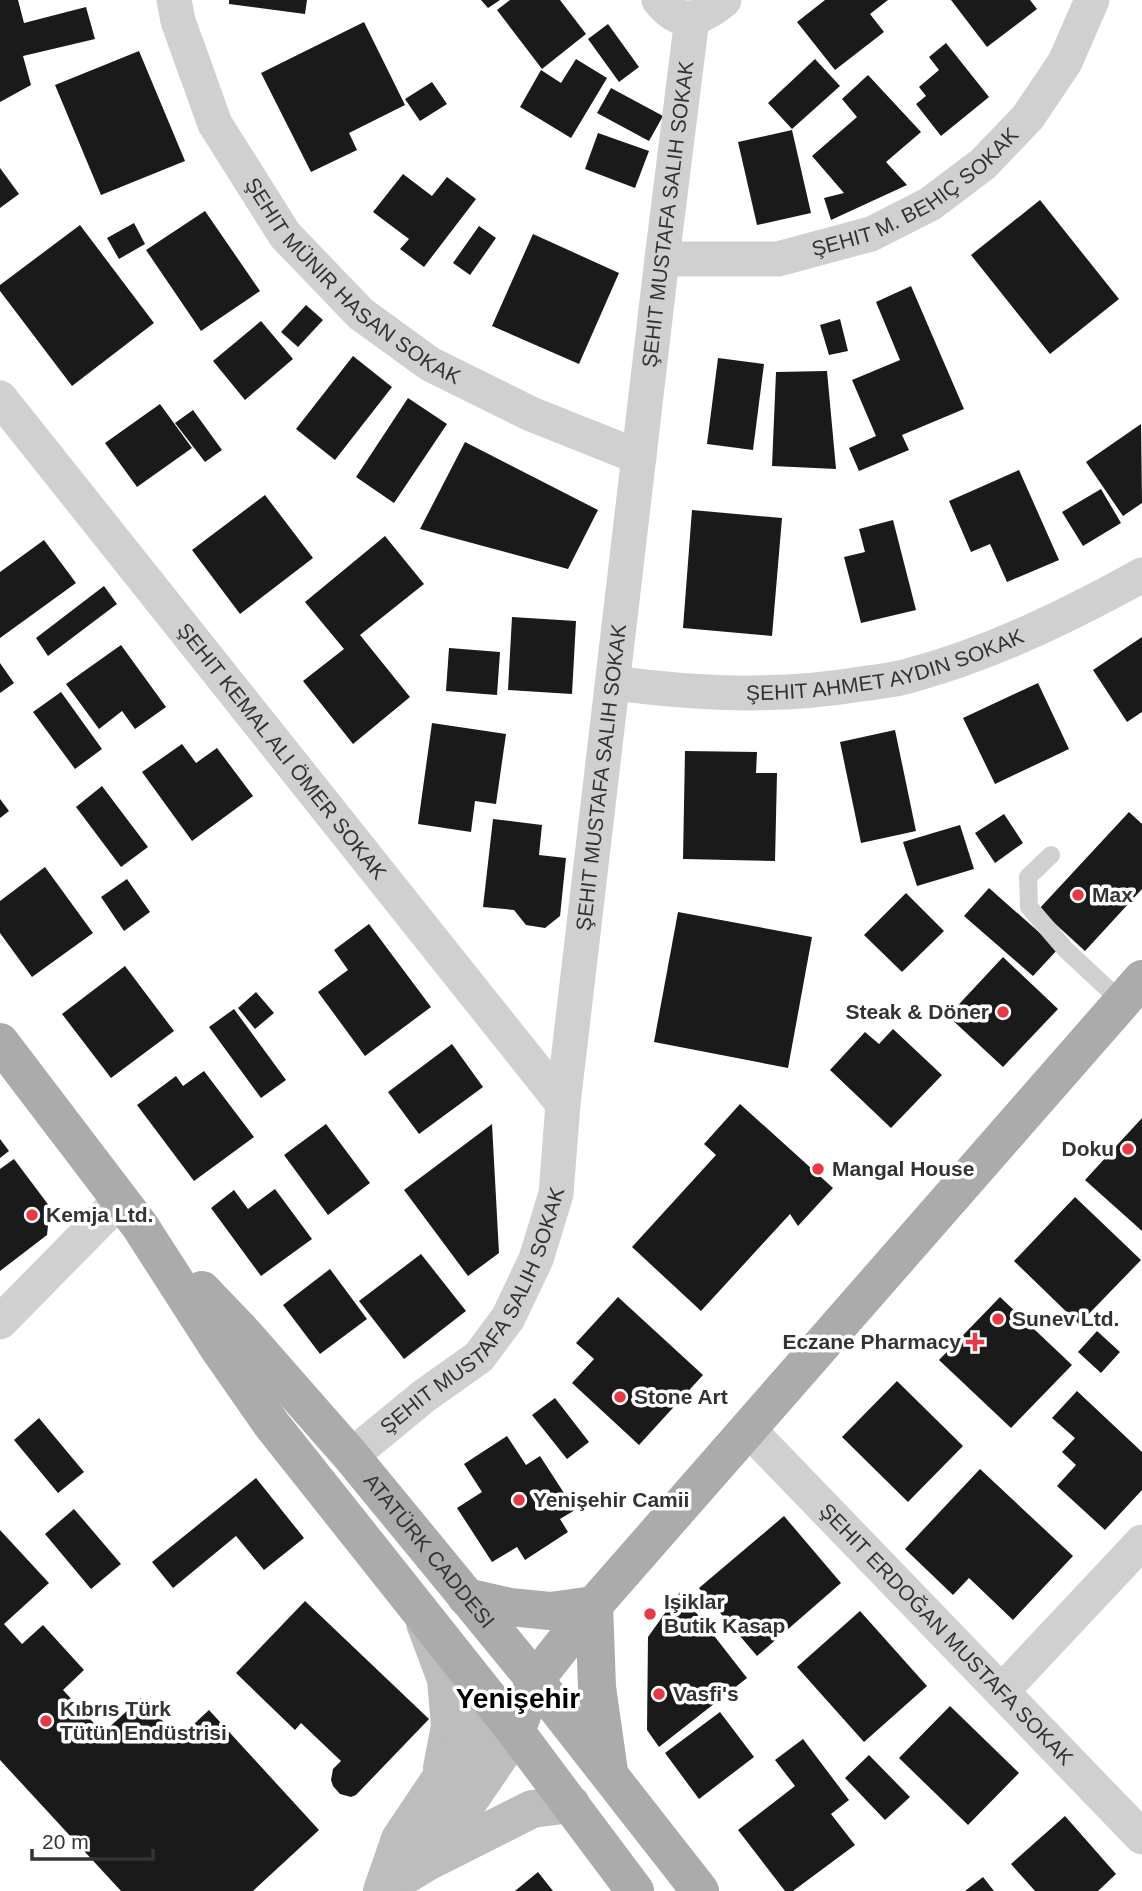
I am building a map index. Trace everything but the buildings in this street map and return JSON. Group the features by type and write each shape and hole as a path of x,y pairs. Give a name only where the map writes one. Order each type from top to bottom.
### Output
{"main road":[{"path":"427,1862 516,1732 535,1680 594,1605 1132,990"},
{"name":"ATATÜRK CADDESI","path":"0,1042 131,1212 219,1349 272,1425 516,1732 635,1891"},
{"name":"ATATÜRK CADDESI","path":"131,1212 244,1334 351,1456 535,1680 700,1891"},
{"path":"466,1597 510,1607 550,1611 594,1605"},
{"path":"594,1605 597,1687 610,1774"},
{"path":"420,1612 446,1679 450,1726 439,1780"},
{"path":"382,1890 400,1839 492,1702 535,1680"},
{"path":"382,1890 427,1862 532,1809 571,1804"}],"street":[{"name":"ŞEHIT MÜNIR HASAN SOKAK","path":"174,0 178,21 215,124 285,236 361,314 430,364 531,414 639,457"},
{"path":"659,0 669,13 682,18 692,18 724,0"},
{"name":"ŞEHIT M. BEHIÇ SOKAK","path":"662,259 778,259 871,234 930,204 983,164 1028,117 1065,62 1092,0"},
{"name":"ŞEHIT MUSTAFA SALIH SOKAK","path":"351,1456 424,1396 479,1357 508,1318 536,1259 556,1194 563,1104 692,18"},
{"name":"ŞEHIT KEMAL ALI ÖMER SOKAK","path":"0,398 563,1104"},
{"path":"613,683 730,694 815,692 907,677 982,651 1055,620 1142,575"},
{"path":"0,1322 131,1212"},
{"name":"ŞEHIT ERDOĞAN MUSTAFA SOKAK","path":"749,1430 1142,1837"},
{"path":"1002,1691 1142,1542"}],"lane":[{"path":"1051,855 1028,877 1029,907 1066,950 1132,990"}],"place":[{"name":"Max","path":"1078,895"},
{"name":"Steak & Döner","path":"1003,1012"},
{"name":"Doku","path":"1128,1149"},
{"name":"Mangal House","path":"818,1169"},
{"name":"Kemja Ltd.","path":"32,1215"},
{"name":"Sunev Ltd.","path":"998,1319"},
{"name":"Eczane Pharmacy","path":"975,1342"},
{"name":"Stone Art","path":"620,1397"},
{"name":"Yenişehir Camii","path":"519,1500"},
{"name":"Işiklar Butik Kasap","path":"650,1614"},
{"name":"Vasfi's","path":"659,1694"},
{"name":"Kıbrıs Türk Tütün Endüstrisi","path":"46,1721"}],"district":[{"name":"Yenişehir","path":"518,1698"}]}
